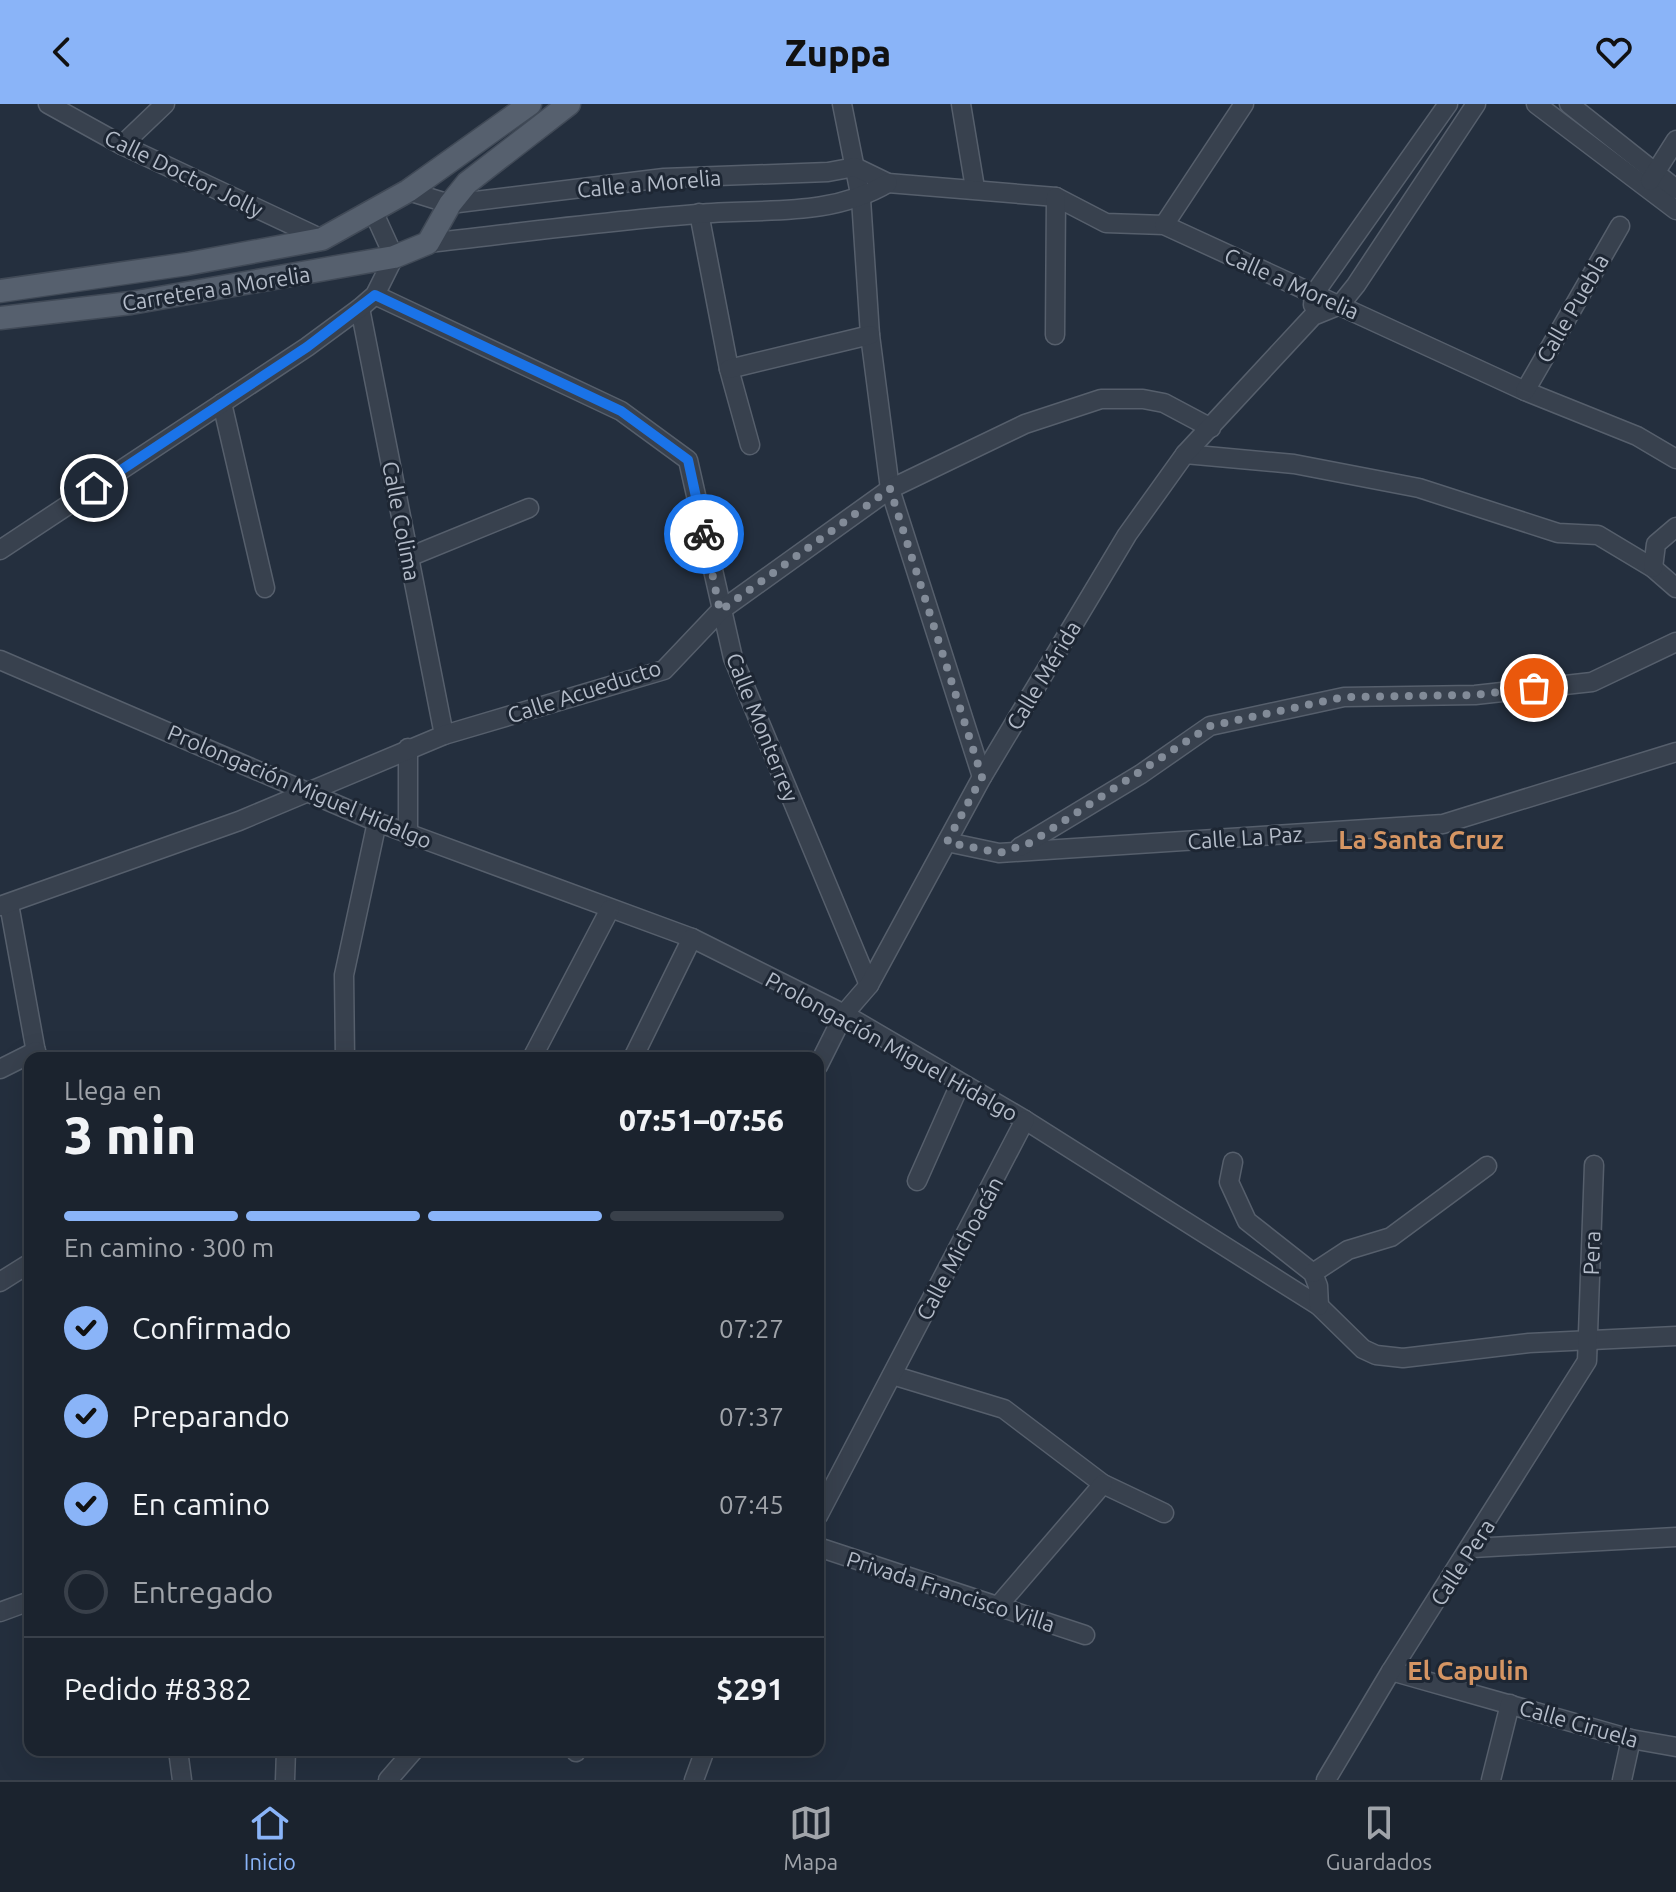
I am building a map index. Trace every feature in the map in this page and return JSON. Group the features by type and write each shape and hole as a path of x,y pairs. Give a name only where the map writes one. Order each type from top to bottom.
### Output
{"main road":[{"name":"Carretera a Morelia","path":"0,291 187,264 322,239 408,191 530,104"},
{"path":"428,243 450,204 467,183 561,106"},
{"name":"Carretera a Morelia","path":"0,318 131,303 394,257 428,243"}],"street":[{"name":"Calle Doctor Jolly","path":"48,104 122,145 322,239"},
{"path":"122,145 165,104"},
{"path":"842,104 861,199 870,335 890,489 982,777"},
{"path":"961,104 975,188"},
{"path":"1164,225 1244,104"},
{"path":"1313,316 1314,294 1448,104"},
{"path":"1340,305 1476,104"},
{"path":"1536,104 1651,180 1676,189"},
{"path":"1569,104 1651,180 1676,210"},
{"path":"1651,180 1676,140"},
{"name":"Calle a Morelia","path":"408,191 450,204 664,178 828,172 855,167 888,183 1056,197 1106,223 1164,225 1525,391 1637,436 1676,459"},
{"path":"746,175 748,211"},
{"path":"1395,180 1416,194"},
{"name":"Calle a Morelia","path":"428,243 699,213 828,206 861,199 888,183"},
{"path":"1055,335 1056,197"},
{"path":"0,550 222,403 375,295 394,257 373,211"},
{"path":"699,213 729,369 750,445"},
{"name":"Calle Puebla","path":"1525,391 1620,226"},
{"name":"Calle Monterrey","path":"375,295 621,411 688,460 733,658 869,985"},
{"name":"Calle Mérida","path":"824,1054 844,1014 869,985 982,777 1127,535 1185,454 1313,316 1340,305"},
{"name":"Calle Colima","path":"360,308 444,735"},
{"path":"729,369 870,335"},
{"name":"Calle Acueducto","path":"5,905 239,821 444,735 664,670 720,611 890,489 1025,424 1101,399 1143,399 1164,403 1211,428"},
{"path":"222,403 265,588"},
{"path":"1185,454 1294,464 1419,488 1558,533 1598,535 1653,568 1676,588"},
{"path":"409,557 529,508"},
{"path":"1653,568 1656,544 1676,527"},
{"path":"999,853 1030,843 1210,726 1344,697 1475,695 1592,682 1676,642"},
{"name":"Prolongación Miguel Hidalgo","path":"0,660 311,791 377,822 692,938 844,1014 1025,1120 1319,1306 1363,1349 1376,1355 1403,1358 1676,1336"},
{"path":"408,748 408,833"},
{"name":"Calle La Paz","path":"947,842 999,853 1443,824 1676,752"},
{"path":"345,1052 344,975 377,822"},
{"path":"5,905 36,1052"},
{"path":"535,1052 610,909"},
{"path":"636,1052 692,938"},
{"path":"0,1069 24,1059"},
{"path":"917,1181 960,1084"},
{"name":"Calle Michoacán","path":"824,1505 1025,1120"},
{"path":"1233,1162 1229,1182 1247,1221 1313,1273 1318,1286 1319,1306"},
{"name":"Pera","path":"1588,1341 1594,1165"},
{"path":"1313,1273 1348,1250 1391,1237 1487,1166"},
{"path":"0,1282 24,1267"},
{"name":"Calle Pera","path":"1326,1780 1391,1671 1472,1548 1587,1361 1588,1341"},
{"path":"892,1375 1004,1409 1103,1484 1164,1513"},
{"path":"998,1606 1103,1484"},
{"path":"1472,1548 1676,1537"},
{"name":"Privada Francisco Villa","path":"824,1549 1085,1635"},
{"path":"0,1612 24,1603"},
{"name":"Calle Ciruela","path":"1391,1671 1631,1739 1676,1747"},
{"path":"1491,1780 1510,1704"},
{"path":"1622,1780 1631,1739"},
{"path":"179,1756 182,1780"},
{"path":"285,1780 286,1756"},
{"path":"388,1780 409,1756"},
{"path":"694,1780 703,1756"}],"way so far":[{"path":"704,534 720,611 890,489 982,777 947,842 999,853 1030,843 1141,774 1210,726 1344,697 1475,695 1534,688"}],"district":[{"name":"La Santa Cruz","path":"1421,839"},
{"name":"El Capulin","path":"1468,1670"}],"route":[{"path":"94,488 307,347 375,295 621,411 688,460 704,534"}]}
